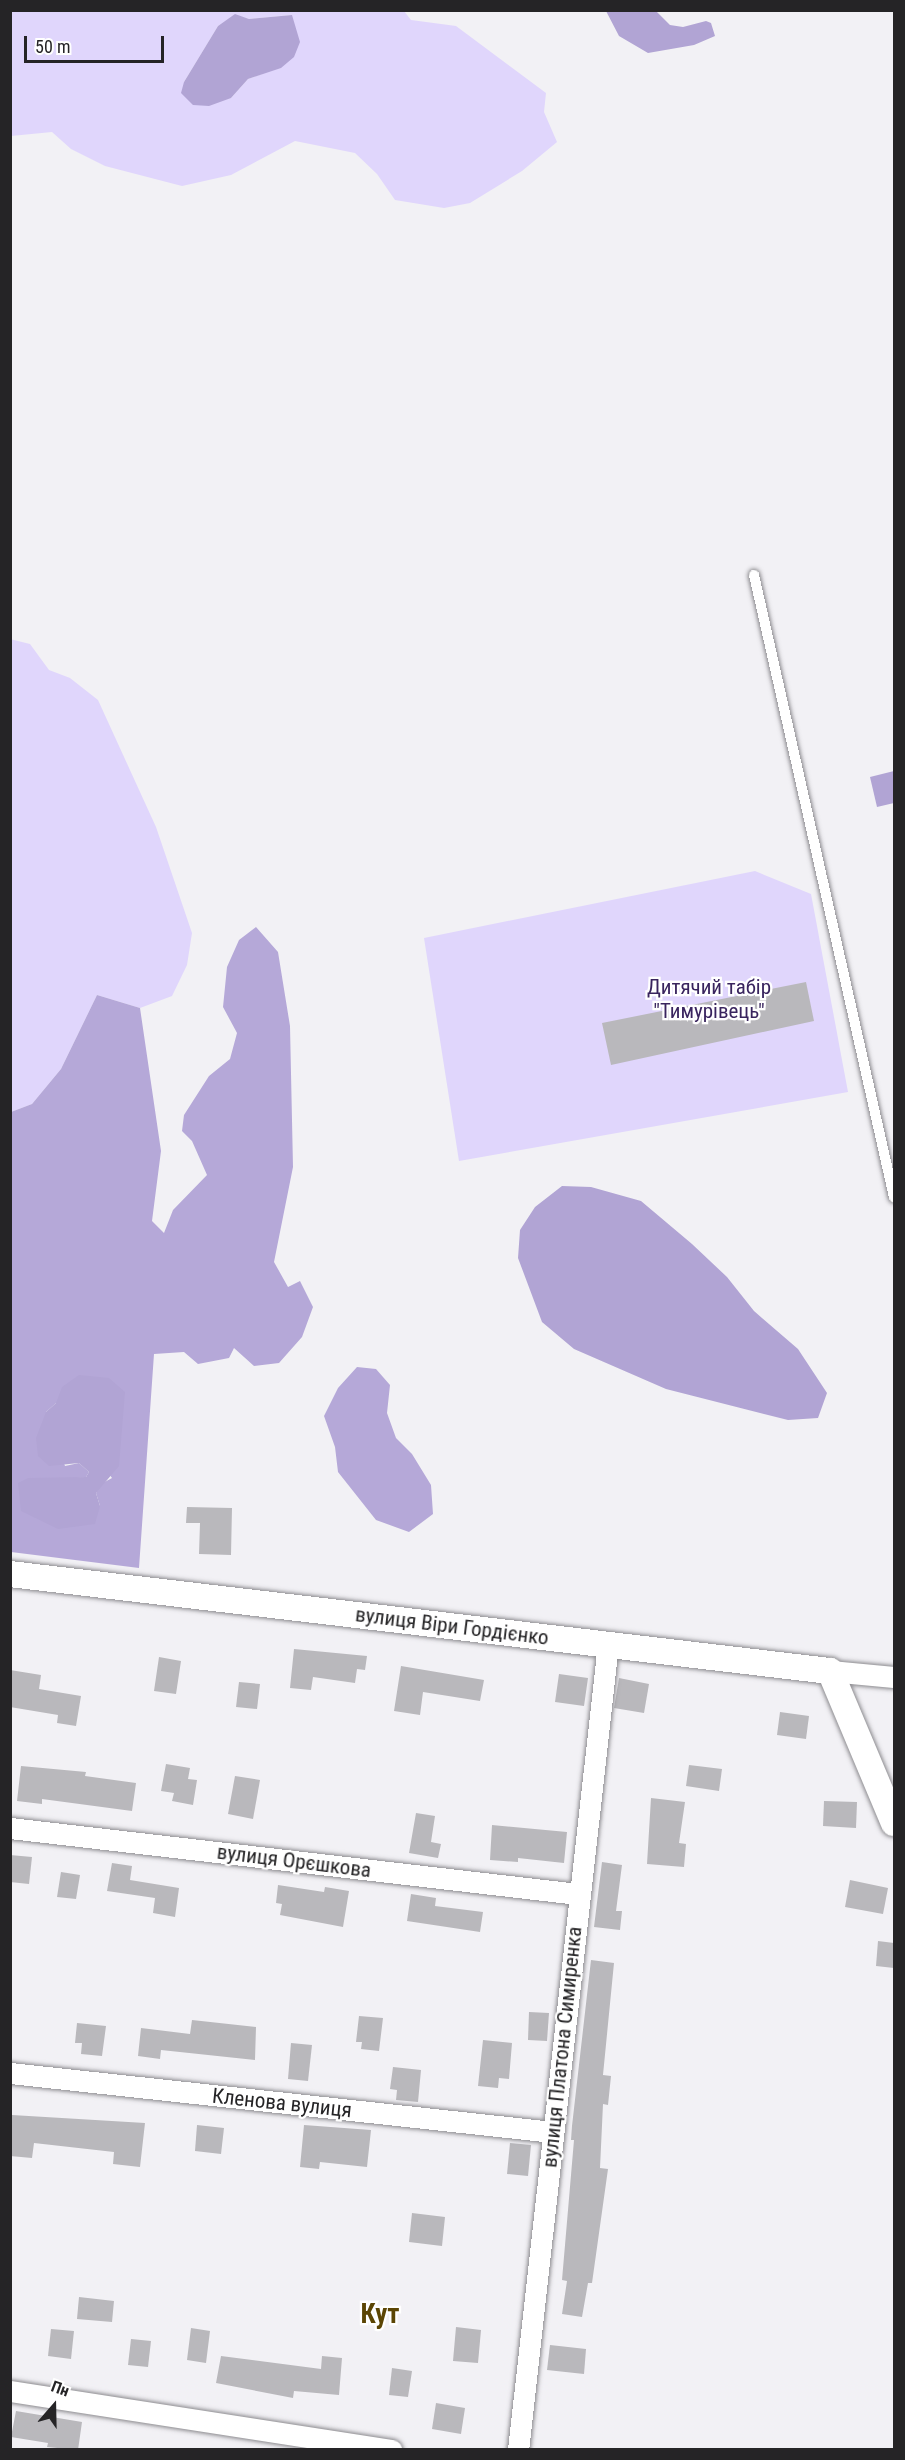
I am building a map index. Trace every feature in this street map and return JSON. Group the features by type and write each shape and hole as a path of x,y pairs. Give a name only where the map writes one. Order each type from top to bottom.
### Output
{"street":[{"name":"вулиця Віри Гордієнко","path":"10,1574 894,1677"},
{"name":"вулиця Платона Симиренка","path":"518,2450 578,1894 608,1644"},
{"path":"830,1671 894,1823"},
{"name":"вулиця Орєшкова","path":"10,1828 578,1894"},
{"name":"Кленова вулиця","path":"10,2073 553,2132"},
{"path":"10,2391 391,2450"}],"lane":[{"path":"754,575 894,1197"}],"green space":[{"path":"10,11 404,11 411,20 456,26 546,93 544,112 557,142 522,171 470,203 444,208 395,200 377,174 355,153 295,141 231,175 182,186 105,166 71,149 52,132 11,136","holes":["235,15 249,19 292,15 262,74 248,79 231,98 184,82 218,26"]},
{"path":"10,639 30,644 49,670 70,678 98,700 156,827 192,933 187,965 172,996 140,1008 97,995 61,1069 32,1104 11,1112"},
{"name":"Дитячий табір \"Тимурівець\"","path":"755,871 811,894 848,1092 459,1161 424,938"}],"shaded area":[{"path":"606,11 656,11 670,25 683,27 706,21 711,23 715,36 694,45 648,53 619,36"},
{"path":"235,14 249,19 292,15 300,42 294,57 281,68 248,79 231,98 209,106 193,105 181,93 184,82 218,26"},
{"path":"894,771 894,803 877,807 870,777"},
{"path":"256,927 278,952 290,1026 293,1167 274,1262 288,1287 300,1281 313,1307 302,1337 279,1363 254,1366 234,1348 229,1358 198,1364 184,1352 154,1354 139,1568 11,1552 11,1112 32,1104 61,1069 97,995 140,1008 161,1151 152,1221 164,1233 173,1210 207,1175 192,1141 182,1131 184,1115 209,1076 230,1059 237,1033 223,1007 227,967 239,940","holes":["56,1403 112,1478 101,1484 96,1493 100,1506 59,1480 86,1477 89,1472 79,1463 65,1466 46,1412"]},
{"path":"562,1186 591,1187 641,1201 692,1244 727,1277 754,1311 798,1349 827,1393 818,1418 788,1420 666,1389 574,1349 542,1322 518,1258 520,1230 535,1207"},
{"path":"357,1367 376,1369 390,1385 387,1413 396,1438 412,1454 431,1485 433,1514 409,1532 376,1520 338,1472 335,1447 324,1416 338,1388"},
{"path":"79,1375 109,1378 125,1392 119,1466 96,1493 100,1506 95,1524 58,1529 21,1511 18,1483 28,1478 86,1477 89,1472 79,1463 49,1466 38,1456 36,1438 46,1412 56,1403 62,1387"}],"building":[{"path":"806,982 814,1021 611,1065 602,1023"},
{"path":"187,1507 232,1508 231,1555 199,1554 200,1523 186,1523"},
{"path":"294,1649 367,1656 365,1670 357,1669 355,1683 313,1677 311,1690 290,1688"},
{"path":"159,1657 181,1661 176,1694 154,1691"},
{"path":"401,1666 484,1680 480,1701 423,1692 420,1715 394,1711"},
{"path":"10,1670 41,1675 39,1689 81,1696 76,1726 57,1723 58,1715 10,1707"},
{"path":"559,1674 588,1678 584,1706 555,1702"},
{"path":"619,1678 649,1684 644,1713 614,1708"},
{"path":"239,1682 260,1684 257,1709 236,1707"},
{"path":"780,1712 809,1716 806,1739 777,1735"},
{"path":"166,1764 190,1768 188,1779 197,1780 193,1805 172,1801 174,1793 161,1791"},
{"path":"689,1765 722,1769 719,1791 686,1786"},
{"path":"21,1766 86,1772 85,1776 136,1783 132,1811 42,1799 42,1804 17,1801"},
{"path":"235,1776 260,1780 253,1819 228,1814"},
{"path":"651,1798 685,1802 679,1843 686,1844 684,1867 647,1864"},
{"path":"824,1801 857,1802 856,1828 823,1826"},
{"path":"416,1813 435,1816 431,1842 441,1844 438,1858 409,1853"},
{"path":"492,1825 567,1832 564,1863 518,1858 518,1862 490,1860"},
{"path":"10,1855 32,1857 29,1884 10,1882"},
{"path":"602,1862 622,1865 616,1911 622,1911 620,1930 594,1927"},
{"path":"112,1863 132,1866 130,1880 179,1888 175,1917 153,1913 155,1898 107,1891"},
{"path":"61,1872 80,1875 76,1899 57,1897"},
{"path":"850,1880 888,1888 883,1914 845,1907"},
{"path":"278,1885 324,1892 325,1887 349,1891 343,1927 280,1915 282,1904 276,1903"},
{"path":"411,1894 436,1898 435,1906 483,1912 480,1932 407,1921"},
{"path":"878,1941 894,1943 894,1968 876,1966"},
{"path":"591,1960 614,1963 603,2075 611,2076 608,2105 603,2104 600,2168 608,2169 592,2283 588,2283 582,2317 562,2314 567,2281 562,2280 574,2140 571,2140 572,2126"},
{"path":"529,2012 549,2013 547,2041 528,2040"},
{"path":"359,2016 383,2018 379,2051 361,2049 362,2042 356,2042"},
{"path":"192,2020 256,2027 255,2060 161,2050 160,2059 138,2056 141,2028 190,2034"},
{"path":"77,2023 106,2026 102,2056 81,2054 82,2043 75,2043"},
{"path":"483,2040 512,2043 509,2079 499,2078 498,2088 478,2086"},
{"path":"291,2043 312,2045 308,2081 288,2079"},
{"path":"393,2067 421,2070 418,2102 396,2100 397,2090 390,2089"},
{"path":"12,2115 145,2123 140,2167 113,2164 114,2152 34,2143 32,2158 10,2156"},
{"path":"197,2125 224,2128 221,2154 195,2151"},
{"path":"304,2125 371,2130 367,2167 320,2162 319,2169 300,2167"},
{"path":"510,2143 531,2145 528,2176 507,2174"},
{"path":"412,2213 445,2217 442,2246 409,2242"},
{"path":"79,2297 114,2301 112,2322 77,2319"},
{"path":"456,2327 481,2330 478,2363 453,2361"},
{"path":"191,2328 210,2331 206,2363 187,2360"},
{"path":"51,2329 74,2331 71,2359 48,2356"},
{"path":"131,2339 151,2341 148,2367 128,2365"},
{"path":"550,2345 586,2349 584,2374 547,2370"},
{"path":"221,2356 321,2369 322,2356 342,2358 339,2395 294,2391 293,2398 216,2383"},
{"path":"392,2368 412,2371 408,2397 389,2395"},
{"path":"436,2403 465,2408 461,2434 432,2429"},
{"path":"16,2411 82,2422 78,2450 47,2447 48,2443 11,2437"}],"district":[{"name":"Кут","path":"380,2315"}]}
